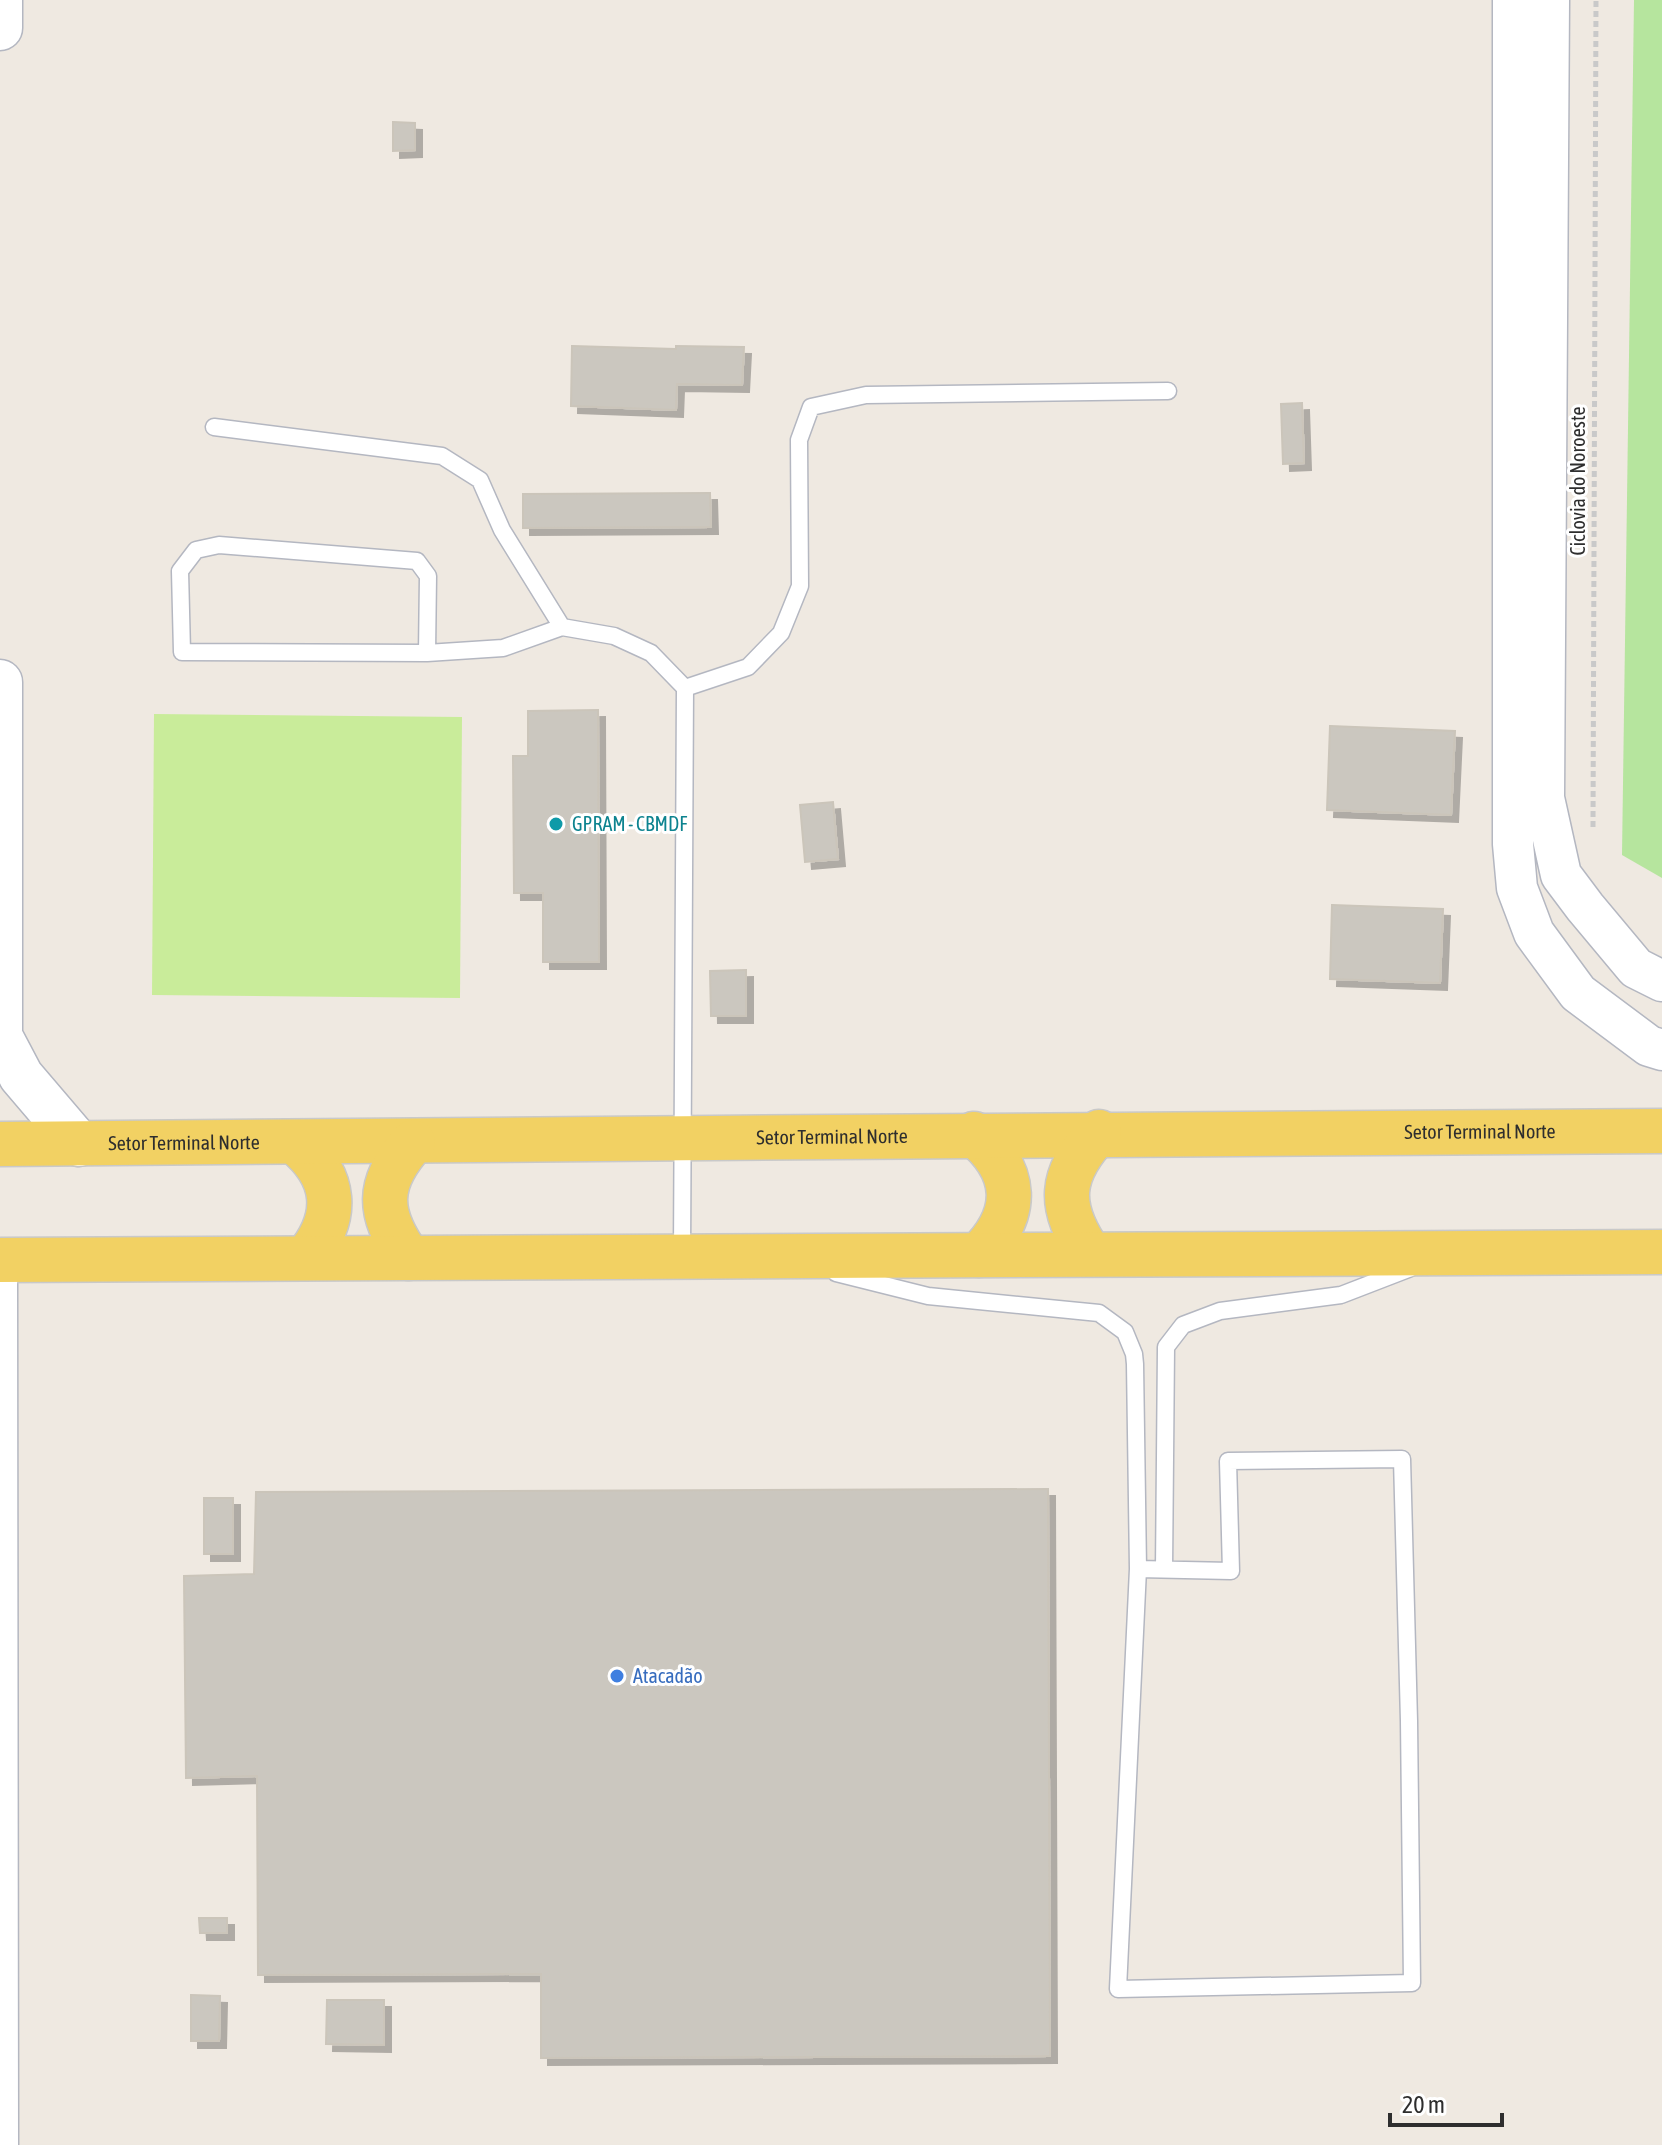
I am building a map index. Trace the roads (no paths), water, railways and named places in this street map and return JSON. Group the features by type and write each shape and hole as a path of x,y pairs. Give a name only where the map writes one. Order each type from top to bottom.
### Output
{"main road":[{"path":"0,0 0,28"},
{"path":"0,682 1,1040 21,1076 79,1144"},
{"name":"Setor Terminal Norte","path":"0,1144 413,1142 1099,1132 1662,1131"},
{"path":"1090,1254 1074,1231 1066,1205 1068,1177 1080,1152 1099,1132"},
{"path":"974,1134 992,1150 1005,1170 1009,1193 1007,1217 996,1238 979,1255"},
{"path":"409,1258 394,1236 385,1212 386,1186 396,1161 413,1142"},
{"path":"296,1143 313,1158 324,1177 330,1198 328,1220 321,1241 306,1258"},
{"path":"0,1260 1662,1252"}],"street":[{"path":"1513,0 1513,844 1517,888 1534,933 1578,993 1649,1046 1662,1050"},
{"path":"1549,0 1544,798 1561,875 1636,968 1662,981"},
{"path":"0,1260 2,2145"}],"lane":[{"path":"685,688 748,667 781,633 800,586 799,440 811,407 866,395 1168,391"},
{"path":"214,427 442,456 480,480 502,530 562,627"},
{"path":"427,653 428,576 417,561 219,545 196,550 180,571 182,652 427,653 503,648 562,627 614,636 651,653 685,688 682,1255"},
{"path":"1164,1569 1166,1347 1183,1325 1220,1311 1341,1295 1451,1253"},
{"path":"764,1256 928,1296 1099,1313 1125,1332 1135,1364 1138,1569 1118,1989 1412,1983 1410,1748 1402,1459 1228,1461 1231,1571 1138,1569"}],"place":[{"name":"GPRAM - CBMDF","path":"556,824"},
{"name":"Atacadão","path":"617,1676"}]}
